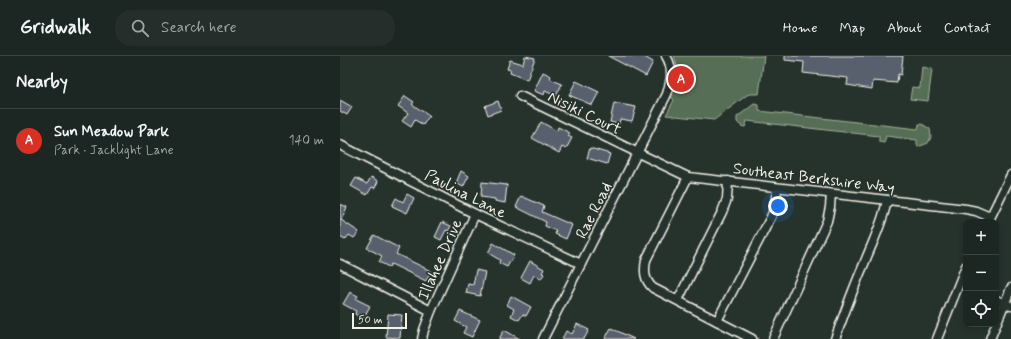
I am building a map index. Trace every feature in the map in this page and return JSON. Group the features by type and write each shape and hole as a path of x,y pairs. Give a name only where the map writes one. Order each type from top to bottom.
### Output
{"street":[{"name":"Rae Road","path":"543,339 667,94 672,78 671,68 666,56"},
{"name":"Nisiki Court","path":"520,96 638,153"},
{"name":"Paulina Lane","path":"340,145 475,214 581,264"},
{"name":"Southeast Berkshire Way","path":"638,153 688,177 966,209 976,211 989,219"},
{"path":"989,219 1011,176"},
{"path":"688,177 646,260 644,268 645,276 648,283 653,288 752,339"},
{"path":"678,300 722,212 727,199 728,181"},
{"path":"717,321 771,217 775,208 777,188"},
{"path":"773,339 827,221 831,194"},
{"path":"835,339 863,266 880,227 885,211 886,200"},
{"name":"Illahee Drive","path":"422,339 431,311 475,214"},
{"path":"340,264 431,311"},
{"path":"937,339 963,273"},
{"path":"958,285 963,288"},
{"path":"990,339 1008,305 1011,288"}],"green space":[{"path":"674,56 764,56 759,94 747,95 714,120 666,115 674,100 671,97 678,72"},
{"path":"922,67 932,69 928,101 910,99 912,87 920,88"},
{"path":"754,104 759,105 759,111 918,129 919,124 922,124 930,129 931,137 928,143 918,147 917,140 886,136 884,143 879,142 879,136 747,121 745,127 741,126 737,122 737,117"}],"building":[{"path":"525,56 535,58 527,80 510,73 511,70 507,69 510,60 523,64"},
{"path":"608,56 643,56 653,62 646,76"},
{"path":"785,56 903,56 901,75 898,74 897,83 873,81 872,89 847,85 848,78 803,73 804,62 785,60"},
{"path":"543,72 551,76 550,79 562,84 556,96 545,91 544,95 534,91"},
{"path":"576,81 599,92 592,105 569,95"},
{"path":"405,96 414,102 412,104 429,116 423,125 415,120 411,127 402,121 408,113 398,106"},
{"path":"340,100 352,107 347,115 340,111"},
{"path":"498,101 501,110 488,115 485,106"},
{"path":"614,103 636,107 632,121 620,119 619,124 610,122"},
{"path":"541,122 557,131 558,127 570,133 568,136 572,138 566,149 562,147 559,153 532,138"},
{"path":"590,148 610,154 607,164 587,158"},
{"path":"461,171 469,176 463,187 456,183"},
{"path":"371,177 378,181 375,188 372,187 367,195 351,186 356,178 367,184"},
{"path":"482,182 507,185 505,203 495,201 495,199 481,197"},
{"path":"407,194 414,198 407,213 392,206 396,198 403,202"},
{"path":"521,196 544,206 542,212 572,225 566,239 555,234 556,231 545,226 546,222 516,207"},
{"path":"340,204 347,207 341,220 359,232 354,238 349,235 345,240 340,237"},
{"path":"442,222 451,226 448,231 446,230 441,240 435,237"},
{"path":"374,235 399,248 396,254 431,271 426,281 391,264 389,267 379,262 382,256 367,248"},
{"path":"493,243 514,255 507,267 499,263 500,260 488,253"},
{"path":"530,261 544,269 542,273 544,274 541,279 534,275 530,283 521,278"},
{"path":"476,270 485,272 480,296 466,293 468,284 473,285"},
{"path":"350,292 358,296 356,299 370,306 363,319 355,314 356,311 343,304"},
{"path":"511,296 531,307 526,316 523,314 519,320 511,316 514,309 507,305"},
{"path":"460,311 480,320 472,337 463,333 466,327 455,321"},
{"path":"388,314 402,315 400,338 386,337"},
{"path":"577,324 589,330 584,339 562,339 566,331 572,334"},
{"path":"611,328 634,339 605,339"},
{"path":"504,330 520,339 499,339"}],"place":[{"name":"Sun Meadow Park","path":"681,79"}]}
